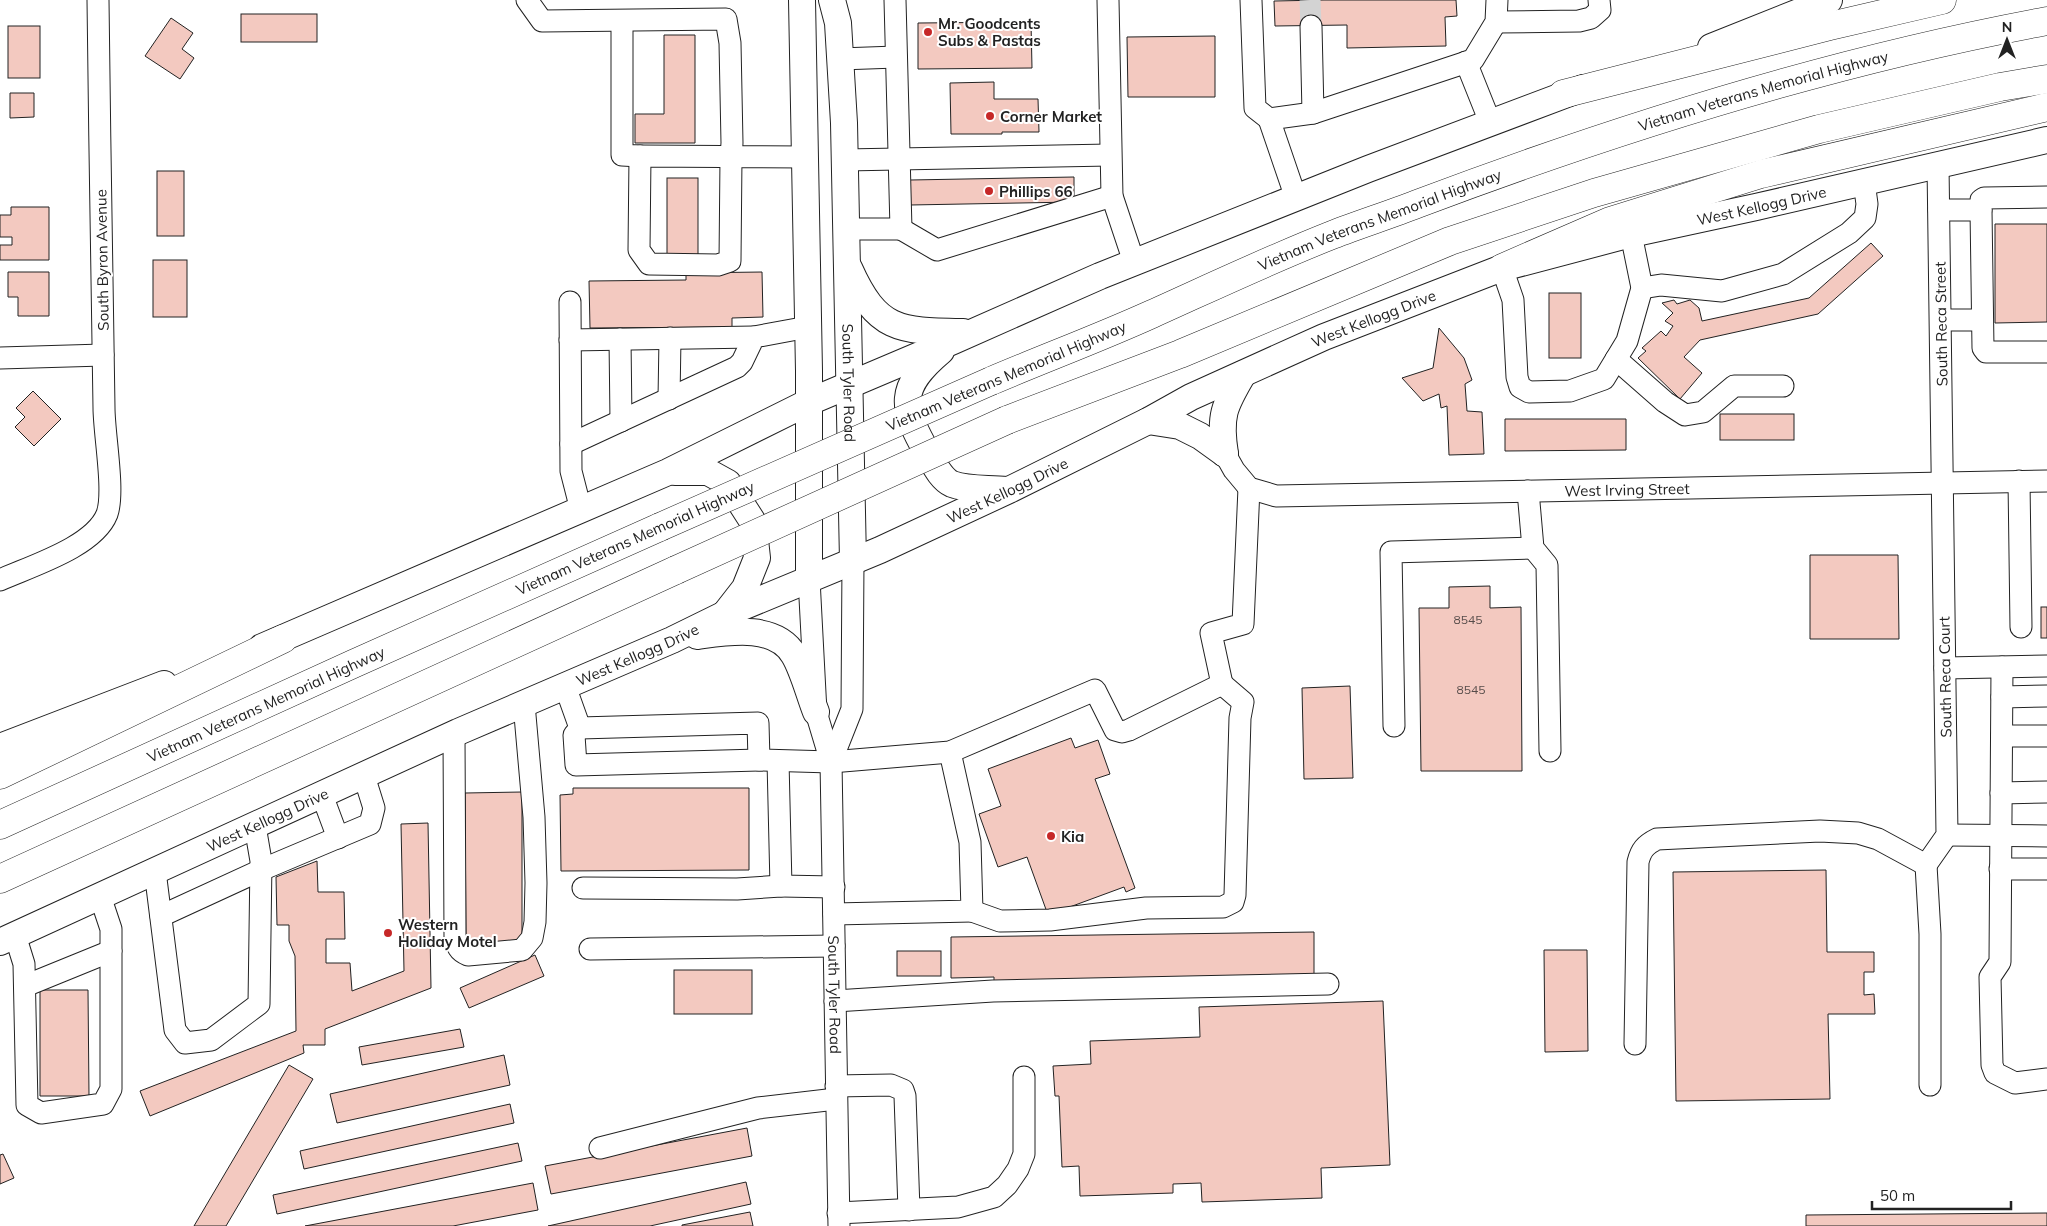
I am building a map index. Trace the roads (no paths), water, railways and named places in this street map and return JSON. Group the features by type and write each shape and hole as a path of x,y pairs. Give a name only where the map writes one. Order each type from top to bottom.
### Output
{"highway":[{"path":"1563,94 1830,26 1942,0"},
{"name":"Vietnam Veterans Memorial Highway","path":"0,825 660,527 991,381 1150,315 1236,275 1335,234 1486,178 1653,120 1865,61 1979,34 2047,21"},
{"path":"0,880 1007,420 1180,354 1450,241 1594,193 1819,129 2000,87 2047,79"},
{"path":"1502,268 1610,221 1761,174 2047,107"},
{"path":"0,774 283,639"}],"main road":[{"name":"South Tyler Road","path":"802,0 809,402 809,578"},
{"name":"South Tyler Road","path":"832,0 838,23 845,160 852,561"},
{"path":"0,747 283,639 668,472 809,402 1134,262 1563,94 1708,48 1796,8 1829,0"},
{"name":"West Kellogg Drive","path":"7,938 454,735 672,640 723,615 852,561 1009,490 1192,397 1324,337 1502,268 1631,234 2047,140"},
{"path":"847,263 858,288 873,311 890,324 922,332 963,337"},
{"path":"963,337 921,368 910,387 908,407 913,427 938,472 951,483 968,487 1009,490"},
{"path":"1225,454 1221,429 1224,410 1244,374"},
{"path":"1148,421 1180,426 1200,436 1225,454"},
{"path":"668,472 708,472 728,483 753,522 757,558 745,588 723,615"},
{"path":"672,640 729,631 762,634 776,638 793,654 816,712"}],"street":[{"name":"South Byron Avenue","path":"0,580 71,548 91,536 107,513 110,497 104,414 98,0"},
{"path":"527,0 542,21 622,22 726,19 730,43 730,261 718,265 649,264 639,250 640,156"},
{"path":"894,0 901,229"},
{"path":"1108,0 1112,196 1134,262"},
{"path":"1251,0 1255,108 1269,119 1296,198"},
{"path":"1269,119 1313,113 1473,60 1496,22 1497,0"},
{"path":"1496,22 1579,21 1591,18 1600,10 1599,0"},
{"path":"622,22 622,155 731,158 806,157"},
{"path":"1311,26 1313,113"},
{"path":"840,59 896,57"},
{"path":"1466,62 1490,122"},
{"path":"845,160 1110,155"},
{"name":"South Reca Street","path":"1938,165 1944,483"},
{"path":"1642,288 1661,286 1722,291 1783,274 1849,233 1865,218 1867,204 1864,182"},
{"path":"846,229 901,229 937,250 1112,196"},
{"path":"2047,197 1984,198 1981,200 1983,348 1986,352 2047,352"},
{"path":"1939,210 1981,210"},
{"path":"1502,268 1513,300 1517,377 1520,387 1529,392 1570,390 1604,378 1627,341 1642,288 1631,234"},
{"path":"570,302 572,471 581,510"},
{"path":"1941,320 1982,320"},
{"path":"570,340 754,337 808,327"},
{"path":"571,444 737,367 742,362 754,337"},
{"path":"669,399 670,338"},
{"path":"620,339 621,421"},
{"path":"0,358 103,355"},
{"path":"1616,359 1665,402 1685,415 1703,412 1734,386 1783,386"},
{"path":"834,914 972,911 1000,921 1050,920 1146,908 1223,907 1233,902 1235,895 1240,718 1243,702 1222,684 1211,633 1243,624 1249,488 1234,470 1225,454"},
{"name":"West Irving Street","path":"1249,488 1276,496 2047,481"},
{"path":"2018,482 2021,627"},
{"name":"South Reca Court","path":"1944,483 1947,835"},
{"path":"1528,491 1533,548 1548,565 1550,752"},
{"path":"1394,726 1391,552 1533,548"},
{"name":"South Tyler Road","path":"831,762 852,709 852,561"},
{"name":"South Tyler Road","path":"809,578 816,712 831,762 838,1219"},
{"path":"1945,668 2047,666"},
{"path":"2002,667 2000,962 1990,977 1992,1066 1995,1074 2015,1083 2047,1079"},
{"path":"781,886 768,760 758,723 580,728 574,735 576,765 768,760 831,762 950,752 1096,690 1111,725 1115,730 1122,732 1222,684"},
{"path":"565,686 580,728"},
{"path":"2002,697 2047,696"},
{"path":"454,735 455,927 458,948 461,953 468,956 522,950 532,938 535,922 536,883 534,817 524,704"},
{"path":"2002,736 2047,736"},
{"path":"950,752 970,842 972,911"},
{"path":"161,916 261,870 370,824 374,808 364,776"},
{"path":"2001,793 2047,792"},
{"path":"322,795 338,838"},
{"path":"155,871 175,1030 185,1043 211,1040 259,1004 261,870 255,826"},
{"path":"1635,1044 1638,862 1640,851 1647,844 1657,839 1820,831 1858,833 1878,839 1926,865"},
{"path":"1930,1085 1930,934 1926,865 1947,835 2047,836"},
{"path":"2000,869 2047,869"},
{"path":"583,888 834,887"},
{"path":"7,938 24,964 27,1105 41,1113 103,1104 111,1088 111,929 100,896"},
{"path":"590,949 834,946"},
{"path":"25,986 111,951"},
{"path":"835,1001 993,991 1328,984"},
{"path":"838,1219 909,1210 958,1207 994,1197 1007,1185 1018,1169 1024,1154 1024,1077"},
{"path":"600,1148 758,1108 836,1092 891,1085 903,1090 905,1096 909,1210"}],"tunnel":[{"path":"1310,0 1311,26"}],"place":[{"name":"Mr. Goodcents Subs & Pastas","path":"928,32"},
{"name":"Corner Market","path":"990,116"},
{"name":"Phillips 66","path":"989,191"},
{"name":"Kia","path":"1051,836"},
{"name":"Western Holiday Motel","path":"388,933"}]}
